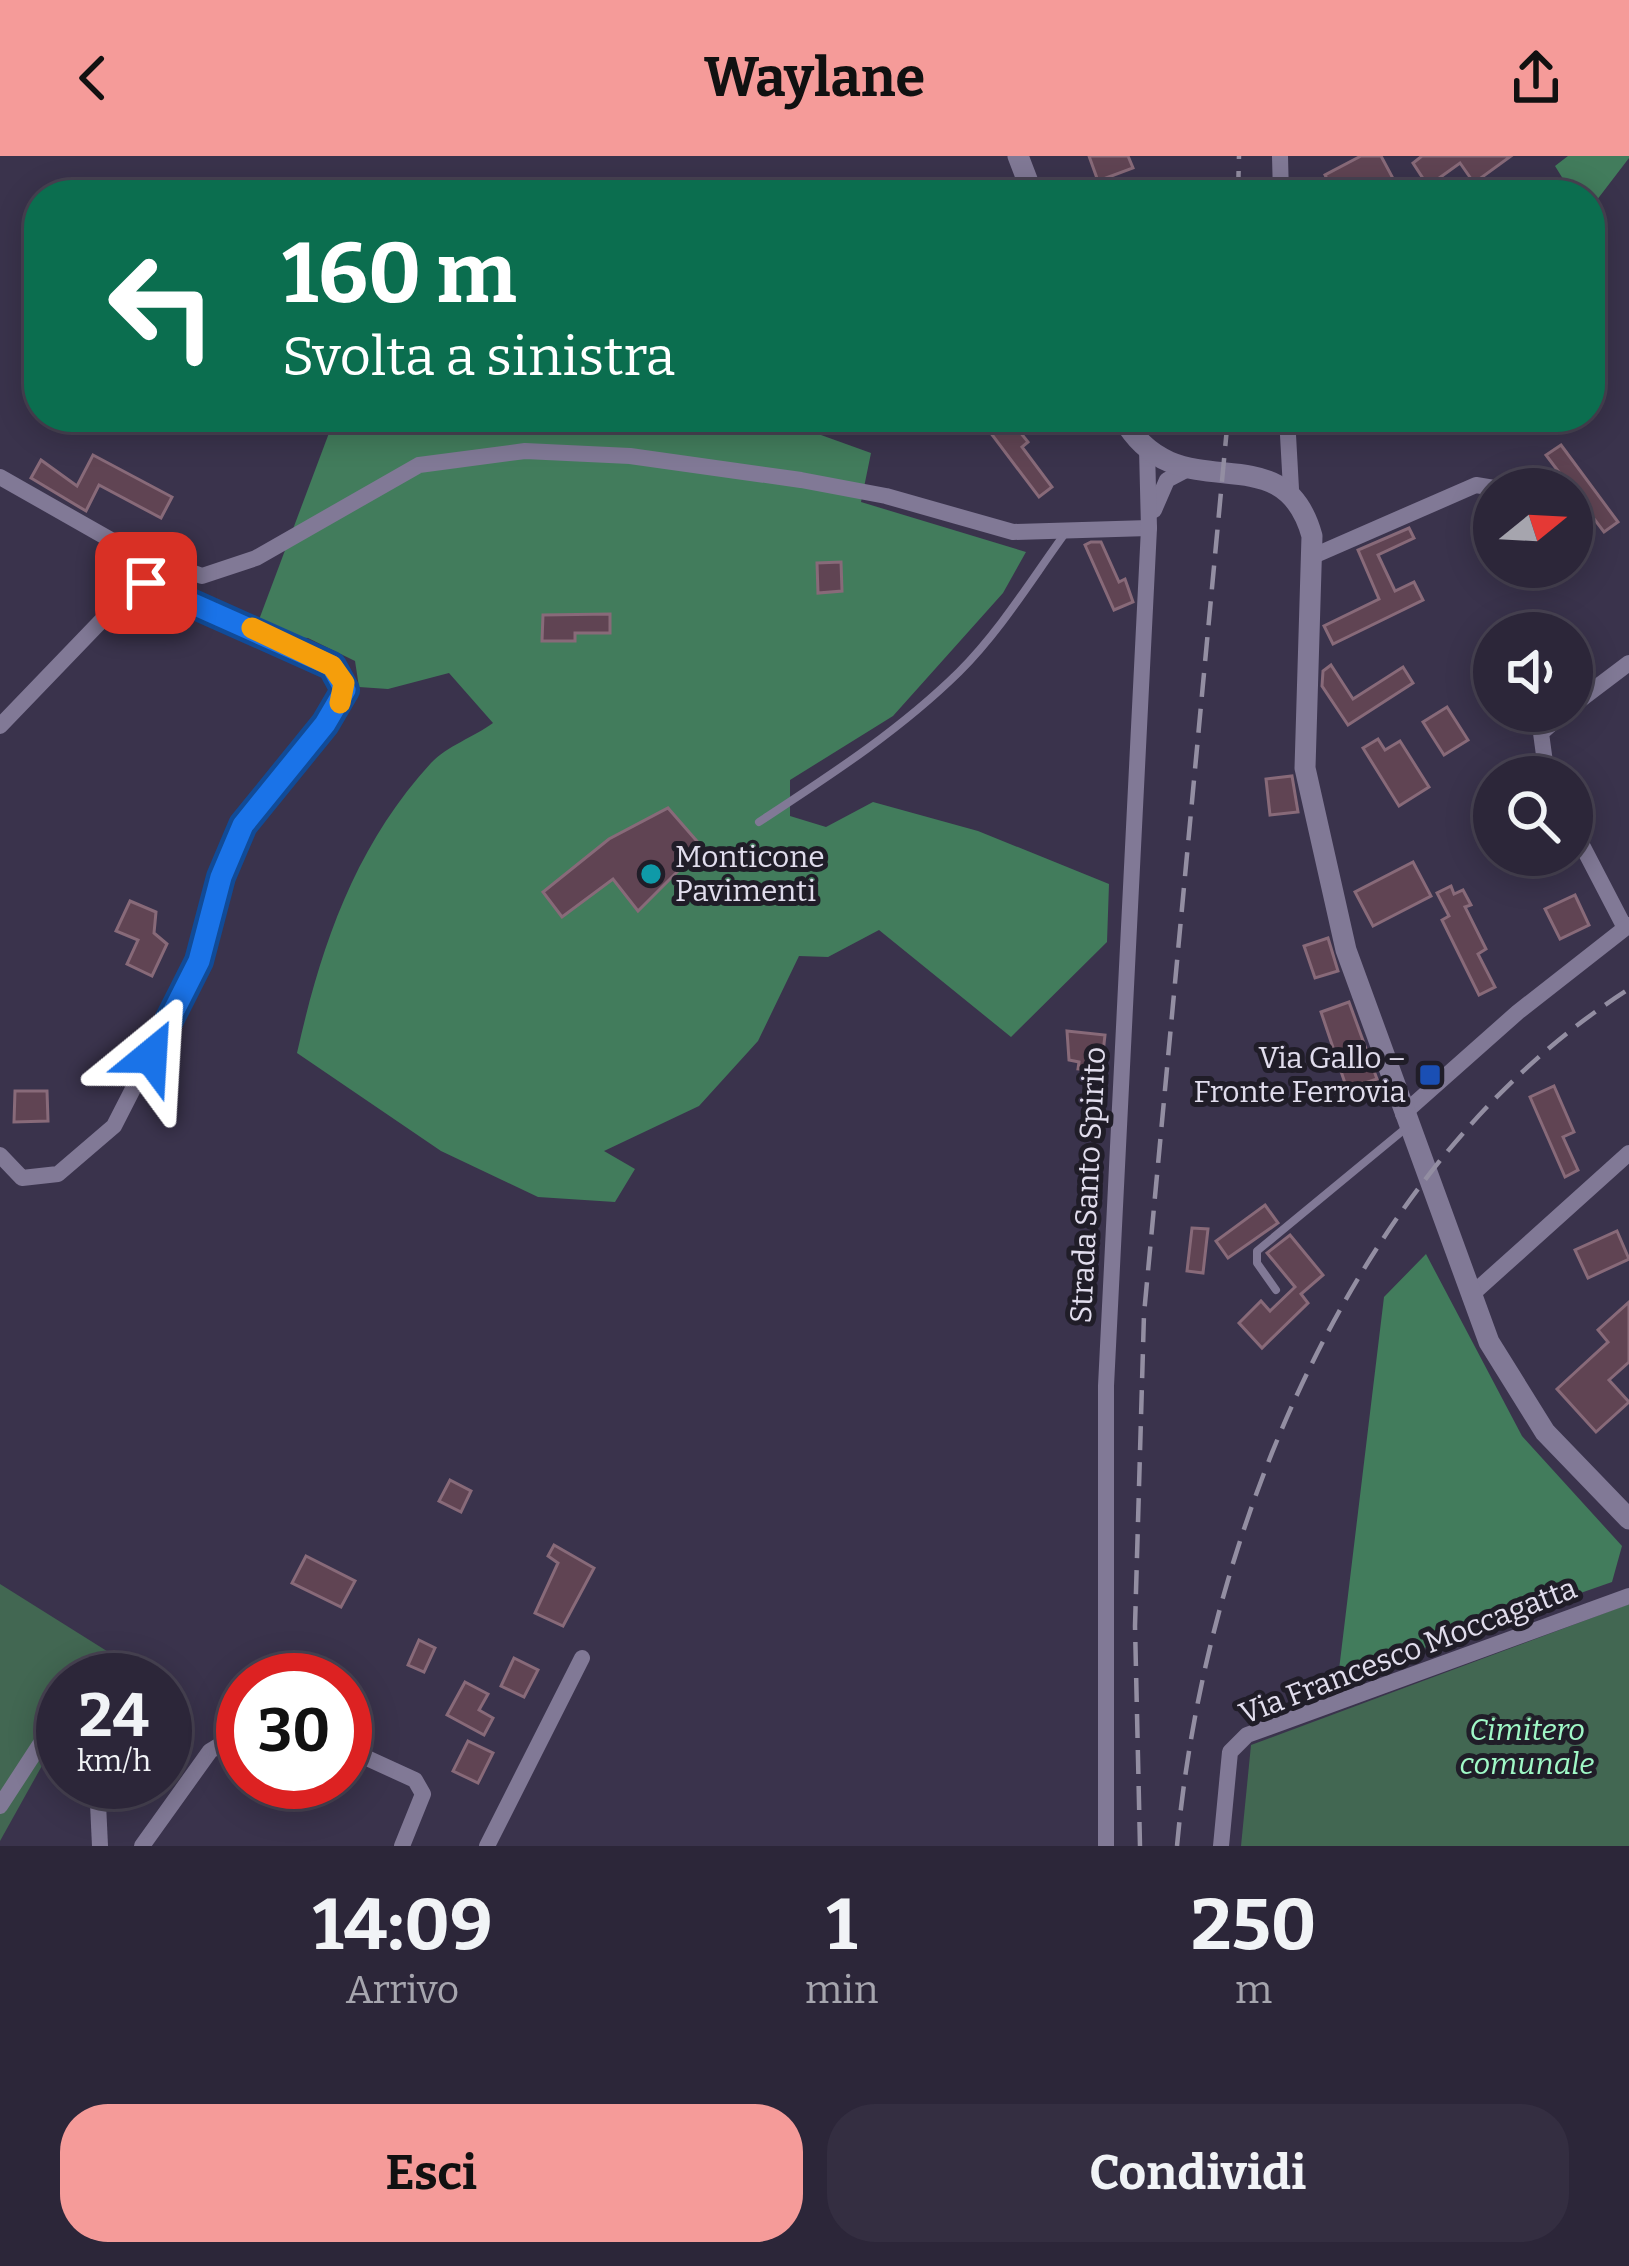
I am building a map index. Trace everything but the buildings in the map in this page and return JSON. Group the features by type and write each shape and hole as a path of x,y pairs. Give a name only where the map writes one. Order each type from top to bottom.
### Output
{"street":[{"path":"1134,432 1143,444 1186,470 1260,478 1291,489"},
{"path":"1288,432 1291,489 1306,512 1310,557 1305,768 1315,830 1346,950 1489,1342 1545,1432 1629,1519"},
{"name":"Strada Santo Spirito","path":"1106,1846 1106,1386 1149,528 1143,444"},
{"path":"0,476 129,550 202,576 256,558 418,465 525,451 630,456 755,472 886,496 1012,532 1149,528"},
{"name":"Strada Santo Spirito","path":"1149,528 1167,480 1186,470"},
{"path":"1310,557 1473,486"},
{"path":"129,550 125,569 133,589"},
{"path":"0,726 133,589 146,583 164,587 332,666 344,683 344,697 243,825 221,877 199,961 114,1126 70,1167 45,1178 22,1178 0,1155"},
{"path":"1593,691 1629,663"},
{"path":"1405,1120 1627,927 1593,865"},
{"path":"1470,1296 1629,1153"},
{"name":"Via Francesco Moccagatta","path":"1221,1846 1230,1752 1246,1735 1629,1596"},
{"path":"487,1846 583,1658"},
{"path":"142,1846 216,1747"},
{"path":"0,1805 36,1750"},
{"path":"372,1760 415,1780 423,1794 402,1846"},
{"path":"98,1809 100,1846"}],"lane":[{"path":"759,822 903,723 962,669 1030,588 1067,531"},
{"path":"1276,1290 1257,1263 1257,1251 1405,1120"}],"green space":[{"path":"1568,156 1629,156 1605,189 1605,180 1564,180 1555,166"},
{"path":"329,432 813,432 871,453 861,502 1026,552 1003,593 893,716 790,780 790,816 826,827 873,802 978,831 1109,884 1107,942 1011,1037 879,930 828,957 799,956 758,1041 699,1106 604,1151 635,1169 615,1202 538,1197 441,1151 297,1053 330,936 381,828 431,763 493,723 449,673 388,689 359,687 355,661 308,638 281,636 257,625"},
{"path":"1426,1254 1522,1436 1622,1546 1612,1582 1338,1678 1384,1297"},
{"path":"0,1584 110,1653 36,1653 36,1776 0,1841"},
{"name":"Cimitero comunale","path":"1629,1604 1629,1846 1241,1846 1251,1745"}],"railway":[{"path":"1238,180 1239,156"},
{"path":"1140,1846 1135,1626 1144,1314 1227,432"},
{"path":"1177,1846 1193,1727 1221,1605 1260,1484 1311,1366 1373,1254 1447,1152 1532,1063 1629,989"}],"slow traffic":[{"path":"252,628 332,666 344,683 340,703"}],"place":[{"name":"Monticone Pavimenti","path":"651,874"},
{"name":"Via Gallo – Fronte Ferrovia","path":"1430,1075"}],"route":[{"path":"146,583 164,587 332,666 345,690 325,724 243,825 221,877 212,928 199,961 151,1056"}]}
